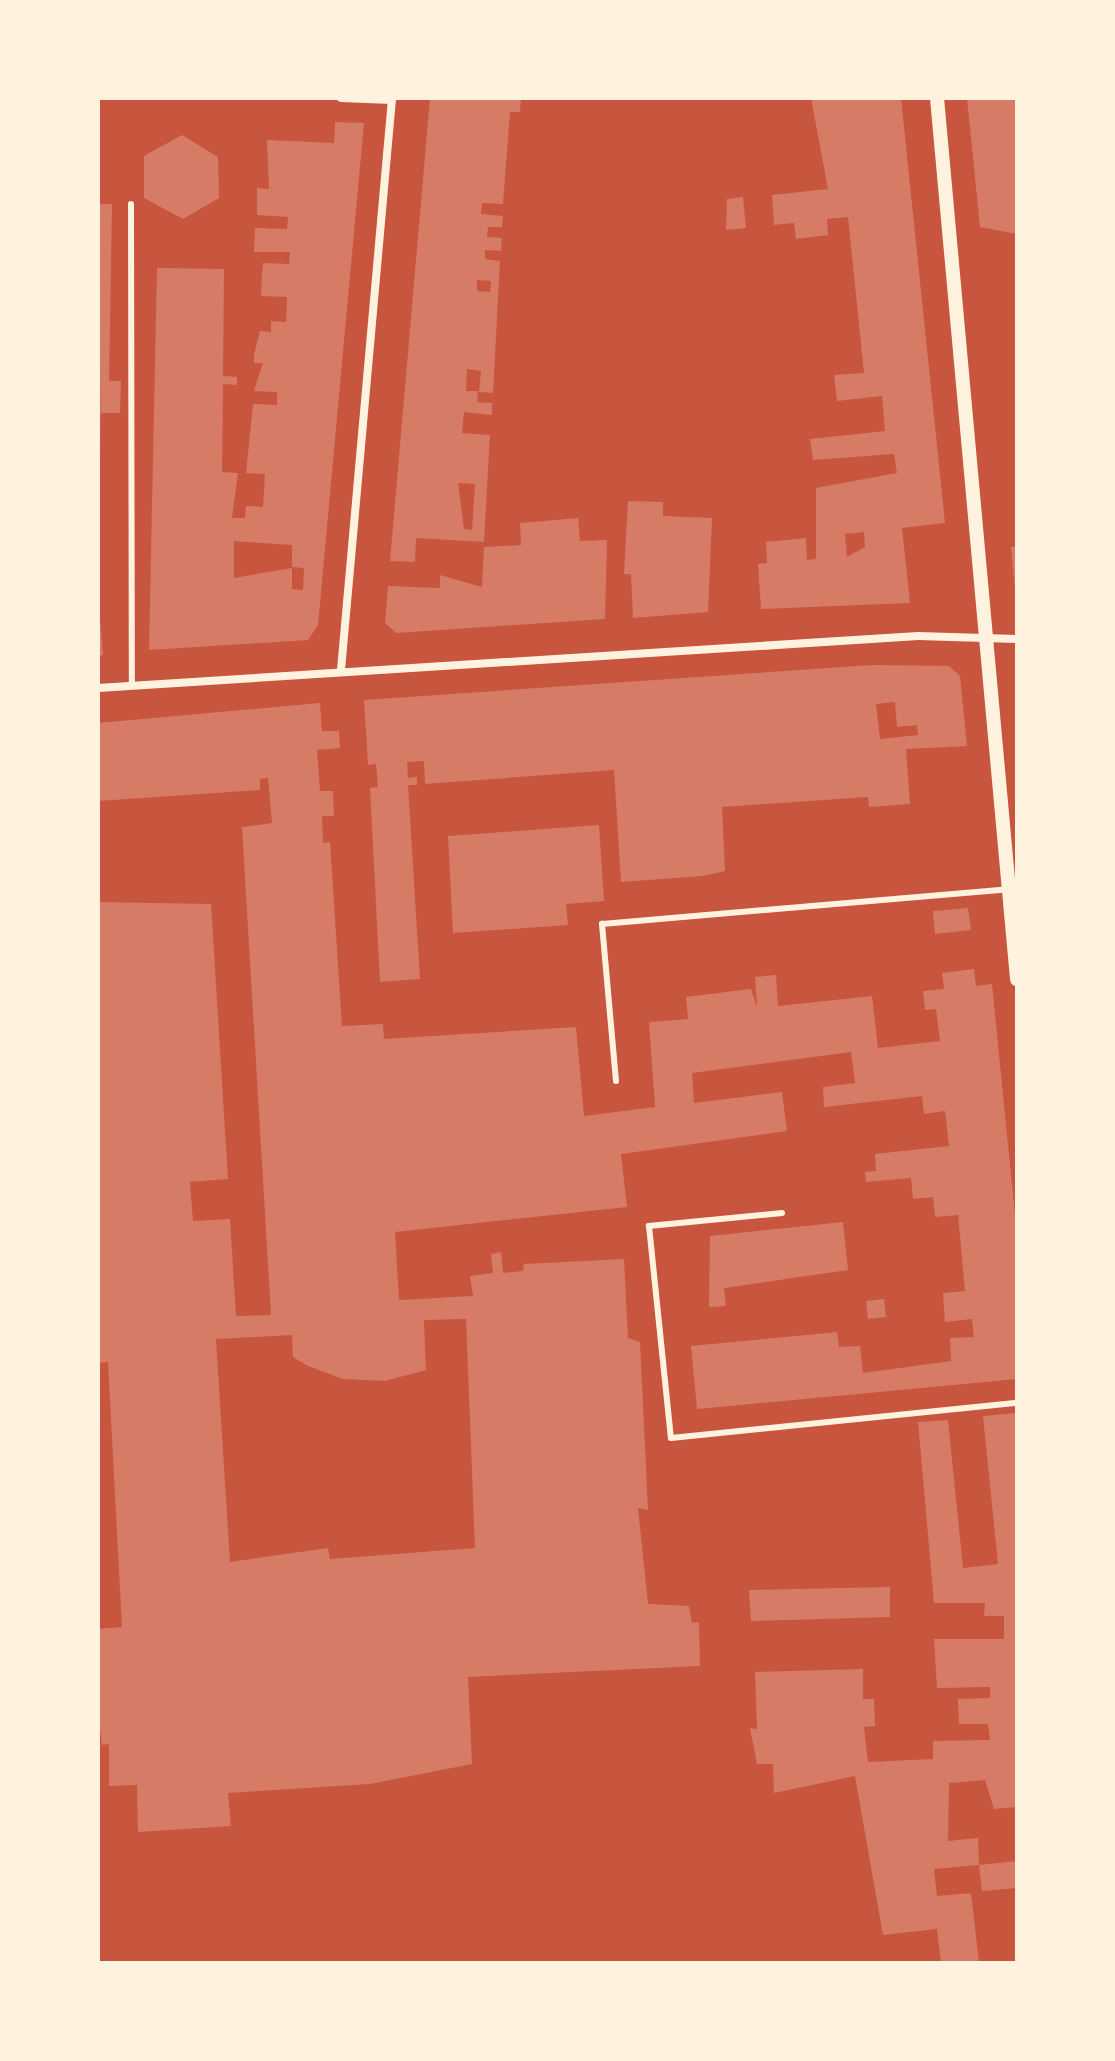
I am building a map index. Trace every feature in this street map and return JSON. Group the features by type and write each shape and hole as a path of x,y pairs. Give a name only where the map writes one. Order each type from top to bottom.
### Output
{"street":[{"path":"341,98 392,99 341,670"},
{"path":"937,98 1017,979"},
{"path":"98,688 341,670 985,637 1017,639"}],"lane":[{"path":"131,204 132,686"},
{"path":"616,1081 602,924 1008,889"},
{"path":"782,1213 649,1226 671,1438 1017,1403"}],"building":[{"path":"430,98 521,98 520,112 510,112 503,204 482,203 481,214 503,216 502,227 488,227 487,237 502,238 501,251 485,250 485,259 500,261 493,393 479,392 481,371 467,369 466,391 478,391 477,402 492,403 492,415 464,412 462,433 490,435 484,542 416,538 415,562 390,561","holes":["477,280 491,281 490,292 477,291","458,483 475,484 472,530 464,529"]},
{"path":"811,98 901,98 945,523 902,528 910,603 761,609 758,564 767,563 766,542 806,538 807,560 816,559 816,488 897,473 894,454 813,460 810,439 885,431 882,396 837,401 834,375 864,373 848,217 827,219 828,235 796,239 794,223 774,225 772,195 828,189","holes":["864,532 865,547 847,557 845,534"]},
{"path":"967,98 1017,98 1017,234 980,227"},
{"path":"335,122 364,123 318,625 308,640 149,650 157,268 224,269 223,376 237,377 237,385 223,384 222,472 238,473 232,518 245,518 246,506 263,507 265,474 246,473 253,404 277,405 277,392 254,391 263,363 254,363 254,355 260,331 271,332 271,321 286,322 287,297 261,296 262,273 263,263 289,264 290,252 254,252 255,228 287,229 288,217 257,215 257,188 269,189 267,140 334,143","holes":["234,541 292,545 292,567 304,568 303,590 292,589 292,568 234,578"]},
{"path":"182,135 218,157 219,198 183,219 144,198 144,156"},
{"path":"743,197 746,228 726,230 727,199"},
{"path":"98,204 112,204 109,381 121,381 120,413 101,413 101,456"},
{"path":"628,501 663,502 663,516 712,518 708,612 633,618 631,574 624,574"},
{"path":"578,518 580,541 607,540 605,619 396,633 385,623 388,586 440,588 440,575 482,587 484,547 521,545 520,523"},
{"path":"1011,547 1017,547 1017,589 1015,589"},
{"path":"98,620 103,655 98,656"},
{"path":"872,665 949,666 960,676 967,746 906,749 910,804 869,807 868,797 722,807 725,871 703,876 621,882 614,770 425,784 424,761 407,762 408,778 417,777 417,785 408,785 420,979 380,982 370,788 378,787 376,764 368,765 364,700","holes":["895,702 897,727 917,725 918,735 880,739 876,704"]},
{"path":"320,703 322,731 339,731 340,748 317,750 320,791 333,791 334,816 322,816 323,843 330,842 342,1026 383,1024 384,1039 576,1027 584,1116 655,1107 649,1022 688,1019 686,997 751,989 757,1008 755,977 776,975 778,1006 872,996 878,1048 940,1041 936,1009 925,1010 923,991 944,989 942,973 974,969 976,986 992,984 1017,1235 1017,1379 697,1409 691,1346 837,1332 839,1347 860,1346 863,1373 951,1361 950,1338 974,1337 972,1319 945,1322 943,1293 965,1291 958,1215 935,1217 933,1197 913,1199 911,1178 866,1182 865,1172 876,1171 875,1154 949,1146 945,1111 924,1114 922,1096 824,1107 823,1087 855,1083 851,1052 692,1073 694,1103 782,1092 787,1131 621,1154 627,1207 395,1232 399,1300 473,1296 470,1276 493,1273 491,1254 501,1252 503,1273 523,1271 524,1264 624,1259 628,1338 640,1342 648,1510 638,1508 648,1604 689,1606 692,1623 699,1622 700,1666 468,1677 472,1764 370,1784 228,1793 231,1826 138,1832 137,1785 109,1786 109,1744 102,1745 98,1712 98,1629 122,1627 108,1362 98,1363 98,902 211,904 228,1179 190,1182 193,1221 230,1219 236,1316 271,1315 242,827 272,823 268,778 260,779 260,790 98,801 98,723","holes":["466,1319 475,1548 330,1559 328,1548 230,1562 216,1339 292,1335 293,1357 308,1366 343,1379 385,1381 426,1370 424,1320"]},
{"path":"599,825 604,901 566,904 568,925 453,933 448,836"},
{"path":"968,908 971,930 935,934 933,911"},
{"path":"843,1222 848,1270 724,1288 726,1306 709,1307 710,1236"},
{"path":"884,1299 886,1317 868,1319 866,1301"},
{"path":"1017,1413 1017,1807 994,1809 985,1780 949,1783 948,1841 978,1838 979,1865 934,1869 937,1896 971,1893 979,1963 941,1963 937,1929 883,1935 855,1776 774,1793 773,1764 757,1764 750,1728 757,1729 755,1672 863,1669 863,1699 874,1699 875,1726 864,1727 868,1762 933,1759 933,1741 990,1740 988,1724 959,1724 958,1699 990,1698 990,1687 937,1688 934,1639 1004,1639 1004,1616 984,1616 985,1603 934,1603 918,1422 948,1420 963,1568 998,1564 983,1416"},
{"path":"890,1587 890,1617 751,1621 749,1590"},
{"path":"1017,1861 1017,1888 982,1891 979,1865"}]}
